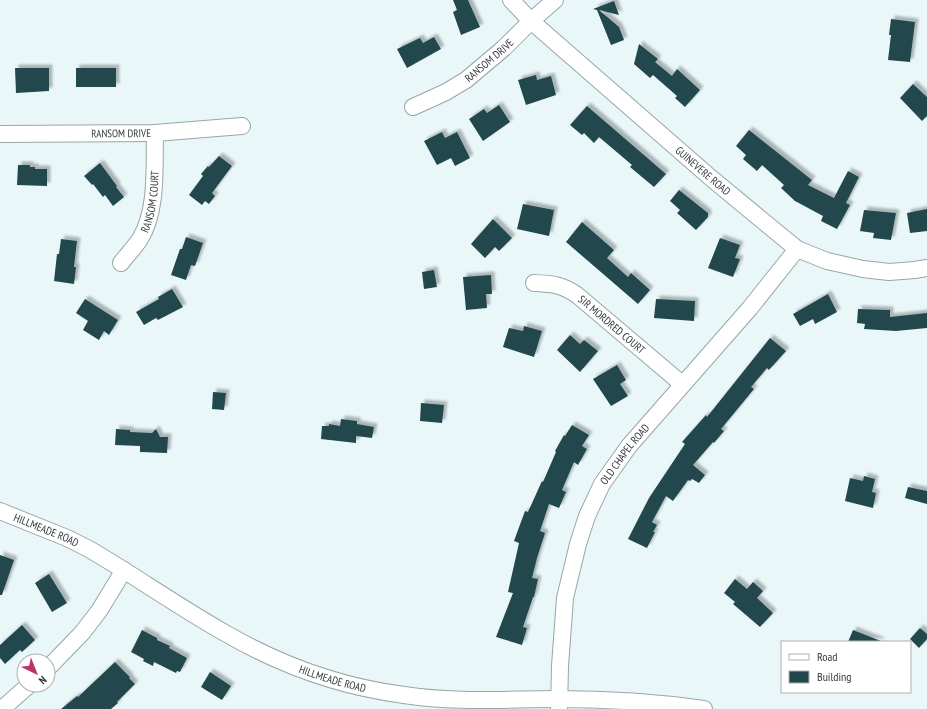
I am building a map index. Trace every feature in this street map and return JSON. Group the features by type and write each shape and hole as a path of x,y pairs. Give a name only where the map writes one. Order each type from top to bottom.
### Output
{"street":[{"name":"GUINEVERE ROAD","path":"511,0 531,21 716,183 797,249 827,261 863,269 889,272 927,268"},
{"name":"RANSOM DRIVE","path":"413,107 446,92 466,80 504,48 555,0"},
{"name":"RANSOM DRIVE","path":"0,134 155,133 242,126"},
{"name":"RANSOM COURT","path":"121,263 140,239 149,216 153,194 155,133"},
{"name":"OLD CHAPEL ROAD","path":"559,704 565,598 578,544 587,516 606,477 629,446 750,308 797,249"},
{"name":"SIR MORDRED COURT","path":"534,283 563,286 572,292 682,384"},
{"name":"HILLMEADE ROAD","path":"0,511 67,538 94,552 227,634 258,650 290,664 345,683 404,696 436,699 559,704 645,702 704,709"},
{"path":"56,660 82,633 99,611 124,570"},
{"path":"2,709 20,693"}],"building":[{"path":"453,0 468,0 480,27 461,35 453,12 457,10"},
{"path":"614,1 619,15 599,10 619,27 624,40 611,45 597,10 593,9"},
{"path":"891,19 915,22 910,62 888,60"},
{"path":"434,37 441,49 407,68 397,49 420,38 423,43"},
{"path":"639,44 658,59 655,62 672,76 677,69 700,90 685,107 675,98 677,96 653,75 650,78 634,64"},
{"path":"15,68 49,68 49,91 16,93"},
{"path":"76,68 116,68 116,87 76,87"},
{"path":"536,75 537,80 551,76 556,95 526,105 518,80"},
{"path":"913,84 927,97 927,116 922,121 900,98"},
{"path":"499,105 510,122 483,141 469,119 484,109 487,113"},
{"path":"587,106 666,174 654,187 630,167 632,165 599,137 594,143 584,133 582,135 570,125"},
{"path":"749,130 812,180 808,185 834,198 848,171 859,177 846,203 850,205 837,229 821,221 823,216 795,201 781,188 784,185 762,165 757,171 743,159 746,155 736,146"},
{"path":"442,132 445,138 457,132 470,158 455,166 451,158 437,165 424,141"},
{"path":"219,156 232,166 212,193 215,196 209,204 205,201 202,205 189,195 203,176 201,174"},
{"path":"100,163 124,197 113,206 105,195 103,197 93,184 92,185 84,176"},
{"path":"18,165 30,165 30,167 35,167 35,169 47,169 47,186 17,185"},
{"path":"679,190 708,213 708,217 696,230 677,213 680,210 670,201"},
{"path":"523,204 554,210 549,236 517,229"},
{"path":"927,209 927,231 910,233 907,213"},
{"path":"864,210 896,213 891,240 873,238 874,233 860,231"},
{"path":"493,219 512,238 499,251 495,247 485,258 471,244"},
{"path":"582,222 614,250 607,258 628,277 631,273 650,290 638,304 566,242"},
{"path":"186,237 203,243 195,266 191,265 186,280 171,275"},
{"path":"720,238 740,245 735,258 740,259 733,277 708,268"},
{"path":"61,239 77,241 74,284 54,281 57,254 59,254"},
{"path":"434,270 437,287 424,289 422,272"},
{"path":"491,275 492,294 486,294 487,308 466,310 463,277"},
{"path":"172,289 183,307 158,320 156,318 144,325 136,312 159,299 158,297"},
{"path":"828,294 837,312 815,324 813,319 800,326 793,314"},
{"path":"85,299 118,320 109,335 104,331 99,340 83,330 88,321 76,313"},
{"path":"656,299 695,301 694,321 654,318"},
{"path":"858,309 890,310 890,317 927,313 927,328 896,331 864,329 865,324 857,323"},
{"path":"524,326 542,331 534,357 503,347 509,328 523,331"},
{"path":"570,335 580,344 584,340 598,351 580,372 557,350"},
{"path":"770,338 786,351 769,370 767,368 751,387 754,389 721,429 724,431 693,465 705,475 699,483 692,479 690,481 688,480 673,501 666,496 652,522 657,525 647,548 628,539 649,498 685,444 682,442 706,415 707,417"},
{"path":"617,365 626,380 620,384 628,396 611,406 593,379"},
{"path":"213,392 226,393 224,410 212,409"},
{"path":"421,403 444,405 442,423 420,421"},
{"path":"341,419 357,421 357,424 374,427 372,438 356,436 356,443 321,439 322,426 329,426 329,424 340,426"},
{"path":"572,425 589,435 582,446 587,449 578,465 574,462 562,490 566,492 559,508 549,504 540,531 545,533 532,578 538,579 534,597 523,627 527,628 522,645 496,637 513,593 508,592 519,543 514,541 525,511 528,512 542,481 543,482 556,452 555,451 564,435 565,436"},
{"path":"116,429 130,430 130,432 152,433 156,429 160,437 168,437 167,453 140,452 140,446 115,445"},
{"path":"864,476 875,479 872,492 876,493 873,508 845,501 850,478 863,481"},
{"path":"908,487 927,491 927,504 905,498"},
{"path":"0,555 14,560 2,595 0,595"},
{"path":"49,574 67,603 52,612 35,583"},
{"path":"735,579 747,589 753,582 763,591 757,598 773,613 760,627 733,604 735,602 724,593"},
{"path":"22,625 35,640 22,652 20,650 16,653 5,664 0,658 0,645"},
{"path":"920,628 927,634 927,639 919,648 910,639"},
{"path":"142,630 157,638 157,640 170,646 169,648 187,658 180,672 177,671 176,673 154,662 153,666 131,652"},
{"path":"853,630 881,641 848,641"},
{"path":"115,662 135,684 117,702 118,703 111,709 61,709 77,696 78,697"},
{"path":"210,672 231,686 222,700 201,687"}]}
